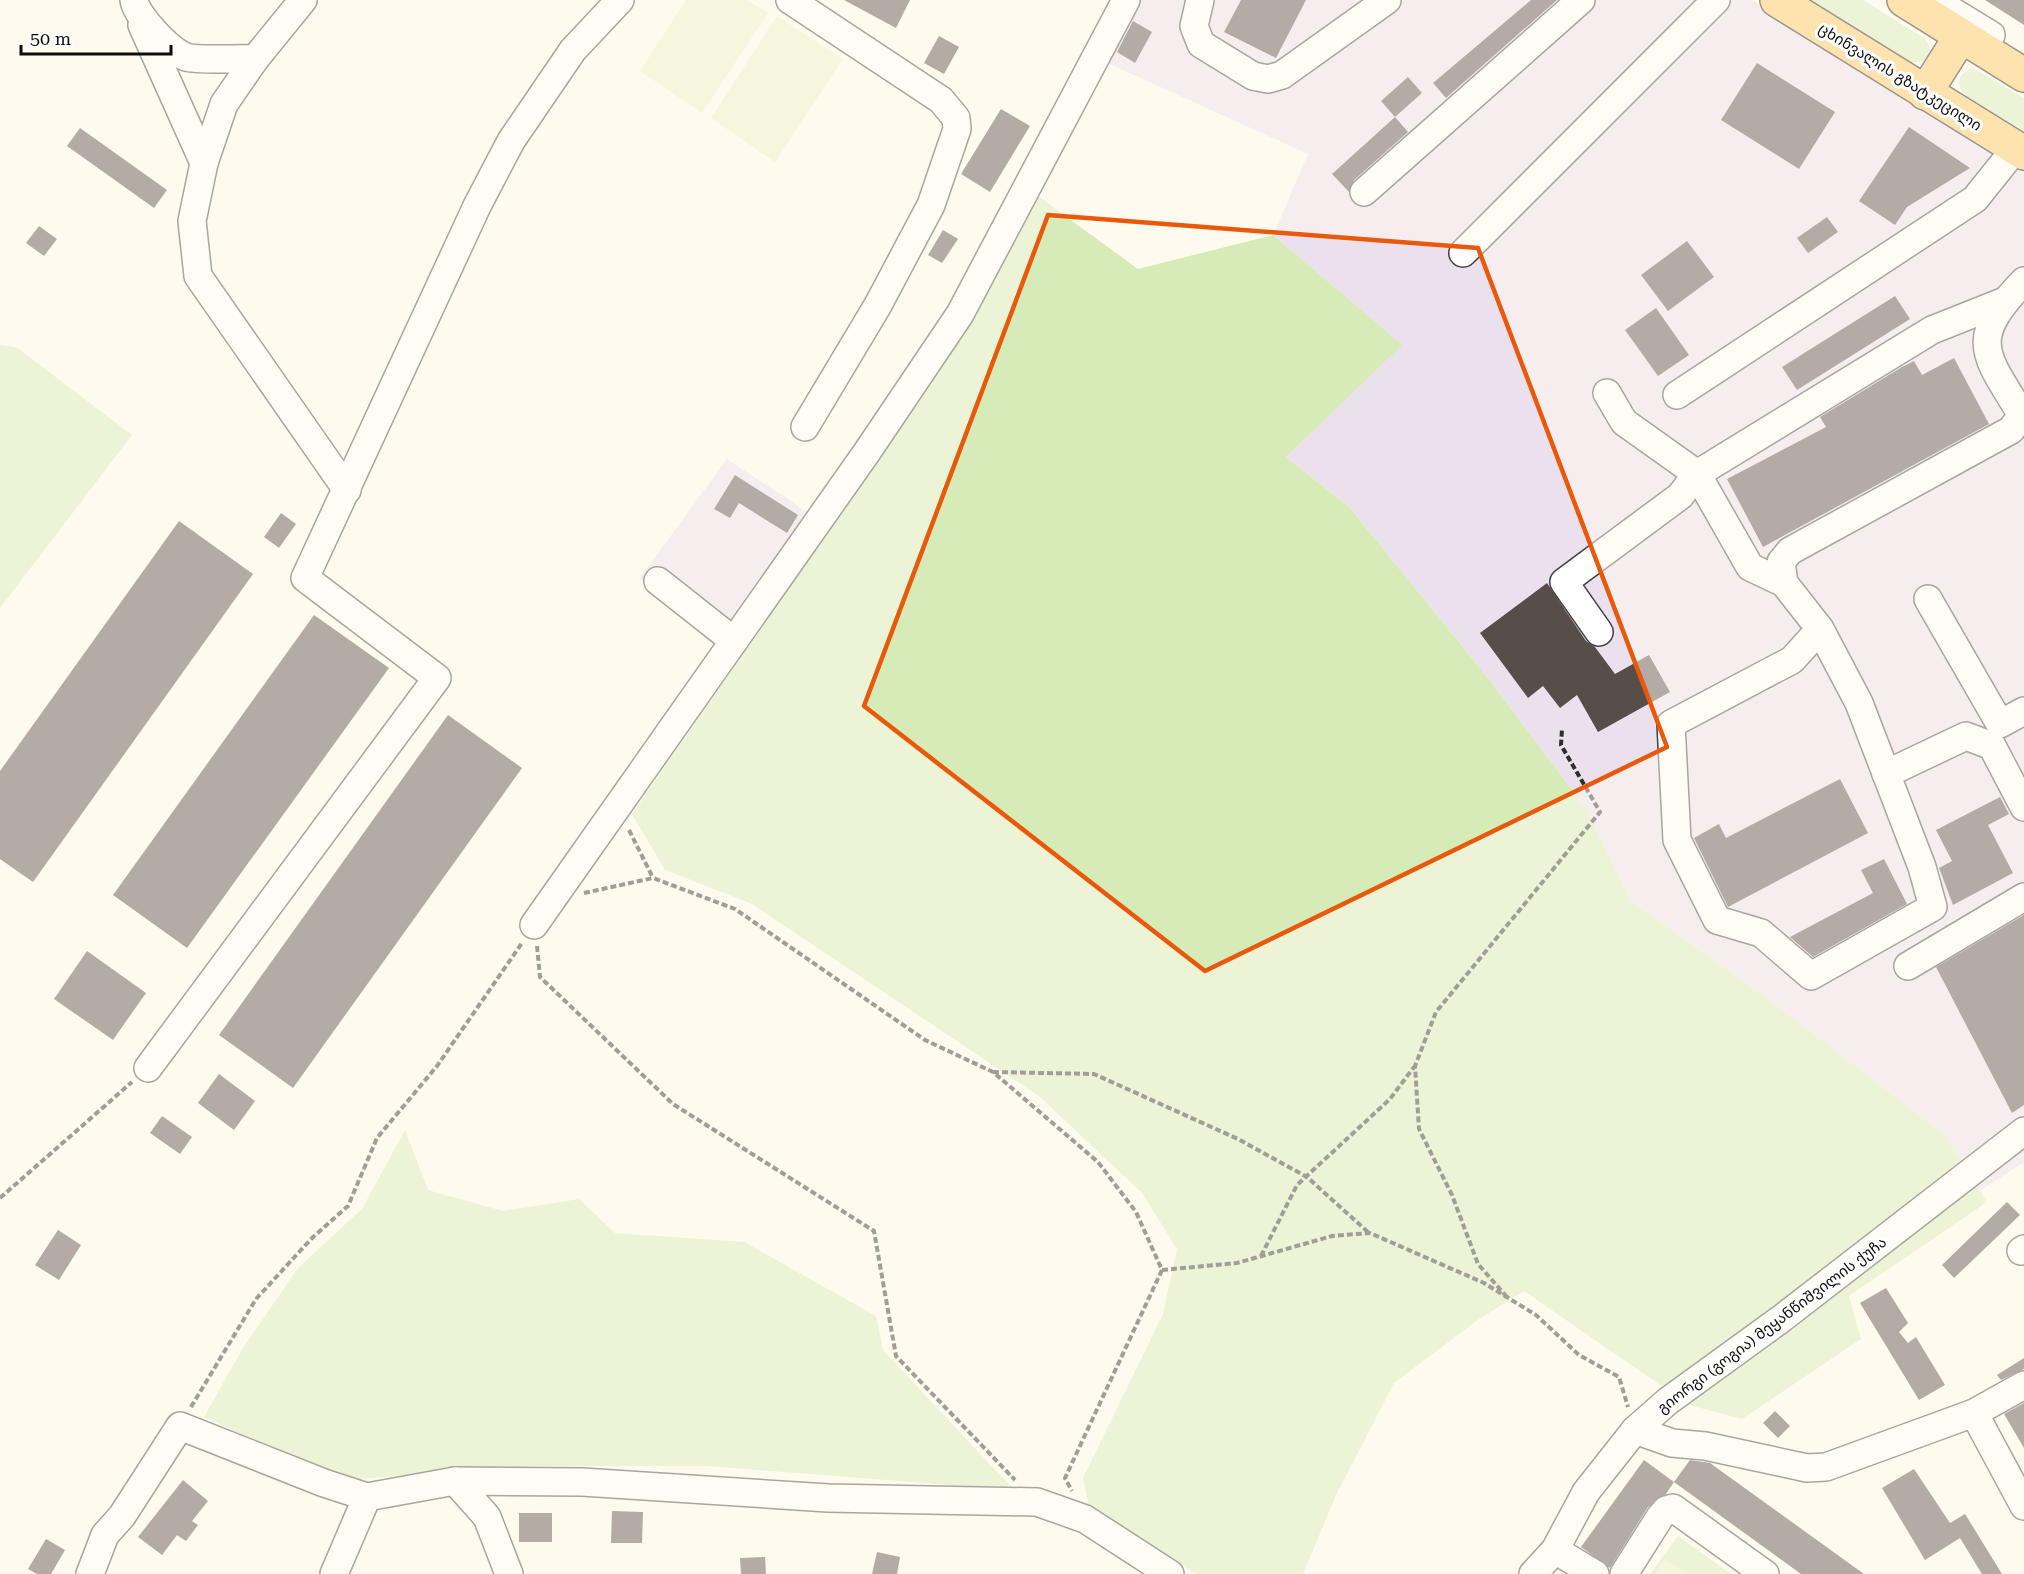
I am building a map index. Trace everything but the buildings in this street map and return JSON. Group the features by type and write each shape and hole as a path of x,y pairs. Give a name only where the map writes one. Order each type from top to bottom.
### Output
{"main road":[{"name":"ცხინვალის გზატკეცილი","path":"1777,0 2020,151"},
{"path":"1904,0 2024,75"},
{"path":"1925,93 1971,42"}],"street":[{"path":"303,0 255,59 224,104 204,163 192,221 198,276 347,490"},
{"path":"148,1068 437,678 305,578 477,206 511,141 573,50 620,0"},
{"path":"790,0 941,100 956,118 957,129 931,205 878,305 805,427"},
{"path":"534,925 867,452 960,314 1126,0"},
{"path":"1200,0 1194,26 1201,44 1253,76 1268,80 1282,75 1387,0"},
{"path":"1364,192 1581,0"},
{"path":"1463,254 1716,0"},
{"path":"1935,0 1991,35 1971,42"},
{"path":"134,4 159,37 186,57 255,59"},
{"path":"134,4 174,102 204,163"},
{"path":"1677,395 1975,199 2020,151"},
{"path":"1784,583 1781,562 1790,551 2011,430 2022,415 1989,360 1986,339 1993,316 2024,281"},
{"path":"1599,632 1564,582 1680,496 1697,474 1932,330 2005,301"},
{"path":"1607,393 1624,422 1697,474 1750,567 1784,583 1820,629 1859,703 1922,867 1932,907 1811,976 1761,933 1717,920 1677,840 1671,724 1792,660 1820,629"},
{"path":"658,581 734,641"},
{"path":"1928,599 2000,724 2024,711"},
{"path":"1886,774 1966,736 1992,746 2024,807"},
{"path":"1908,966 2024,897"},
{"name":"გიორგი (გოგია) მეყანწიშვილის ქუჩა","path":"1533,1574 1555,1550 1586,1492 1635,1430 1668,1401 1781,1319 2024,1131"},
{"path":"1635,1430 1672,1443 1705,1446 1807,1468 1826,1467 1974,1413 2024,1385"},
{"path":"1974,1413 2024,1506"},
{"path":"90,1574 105,1535 122,1516 180,1425 324,1483 367,1497 455,1481 582,1482 828,1498 1037,1502 1085,1518 1170,1574"},
{"path":"455,1481 487,1517 509,1574"},
{"path":"334,1574 367,1497"},
{"path":"1624,1574 1660,1517 1673,1508 1765,1574"},
{"path":"1555,1550 1595,1574"}],"path":[{"path":"1261,1256 1297,1185 1390,1099 1415,1066 1436,1012 1600,812 1561,745 1562,729"},
{"path":"617,807 653,878"},
{"path":"552,900 653,878 735,909 925,1040 993,1072 1098,1162 1137,1212 1162,1270 1065,1478 1085,1518"},
{"path":"187,1412 256,1299 312,1238 348,1206 377,1138 437,1066 534,925"},
{"path":"534,925 540,977 673,1104 874,1231 896,1356 1037,1502"},
{"path":"1415,1066 1419,1129 1452,1195 1478,1264 1507,1297"},
{"path":"0,1198 148,1068"},
{"path":"993,1072 1094,1074 1239,1139 1307,1177 1370,1233 1484,1283 1536,1315 1579,1355 1619,1377 1635,1430"},
{"path":"1162,1270 1237,1263 1332,1236 1370,1233"}],"highlighted area":[{"path":"1048,215 1478,248 1667,747 1205,971 864,706"}],"shaded area":[{"path":"1134,0 1752,0 2024,167 2024,1162 1980,1191 1945,1135 1768,999 1631,901 1585,807 1483,672 1350,508 1286,457 1401,345 1273,235 1308,154 1101,60"},
{"path":"727,459 812,515 719,646 639,579"}],"green space":[{"path":"686,0 747,0 768,13 702,113 640,71"},
{"path":"1811,0 1863,0 1924,38 1930,52 1921,61 1909,62"},
{"path":"777,16 843,59 775,162 711,118"},
{"path":"1973,68 2024,98 2024,131 1965,95 1960,86 1960,78 1964,72"},
{"path":"1038,196 1138,269 1273,235 1402,345 1286,457 1350,508 1483,672 1585,807 1631,901 1768,999 1945,1135 1987,1202 1849,1296 1861,1339 1742,1419 1689,1405 1524,1291 1479,1319 1394,1383 1336,1495 1303,1574 1196,1574 1089,1507 1083,1478 1163,1314 1177,1249 1142,1193 1039,1096 750,903 665,870 632,814 932,383"},
{"path":"0,345 16,347 132,435 0,608"},
{"path":"405,1130 428,1190 503,1211 579,1199 615,1233 744,1242 876,1316 883,1350 1014,1490 707,1466 532,1466 343,1480 204,1417 243,1348 298,1268 362,1209"},
{"path":"1678,1536 1731,1574 1650,1574"},
{"path":"1665,1559 1686,1574 1654,1574"}]}
